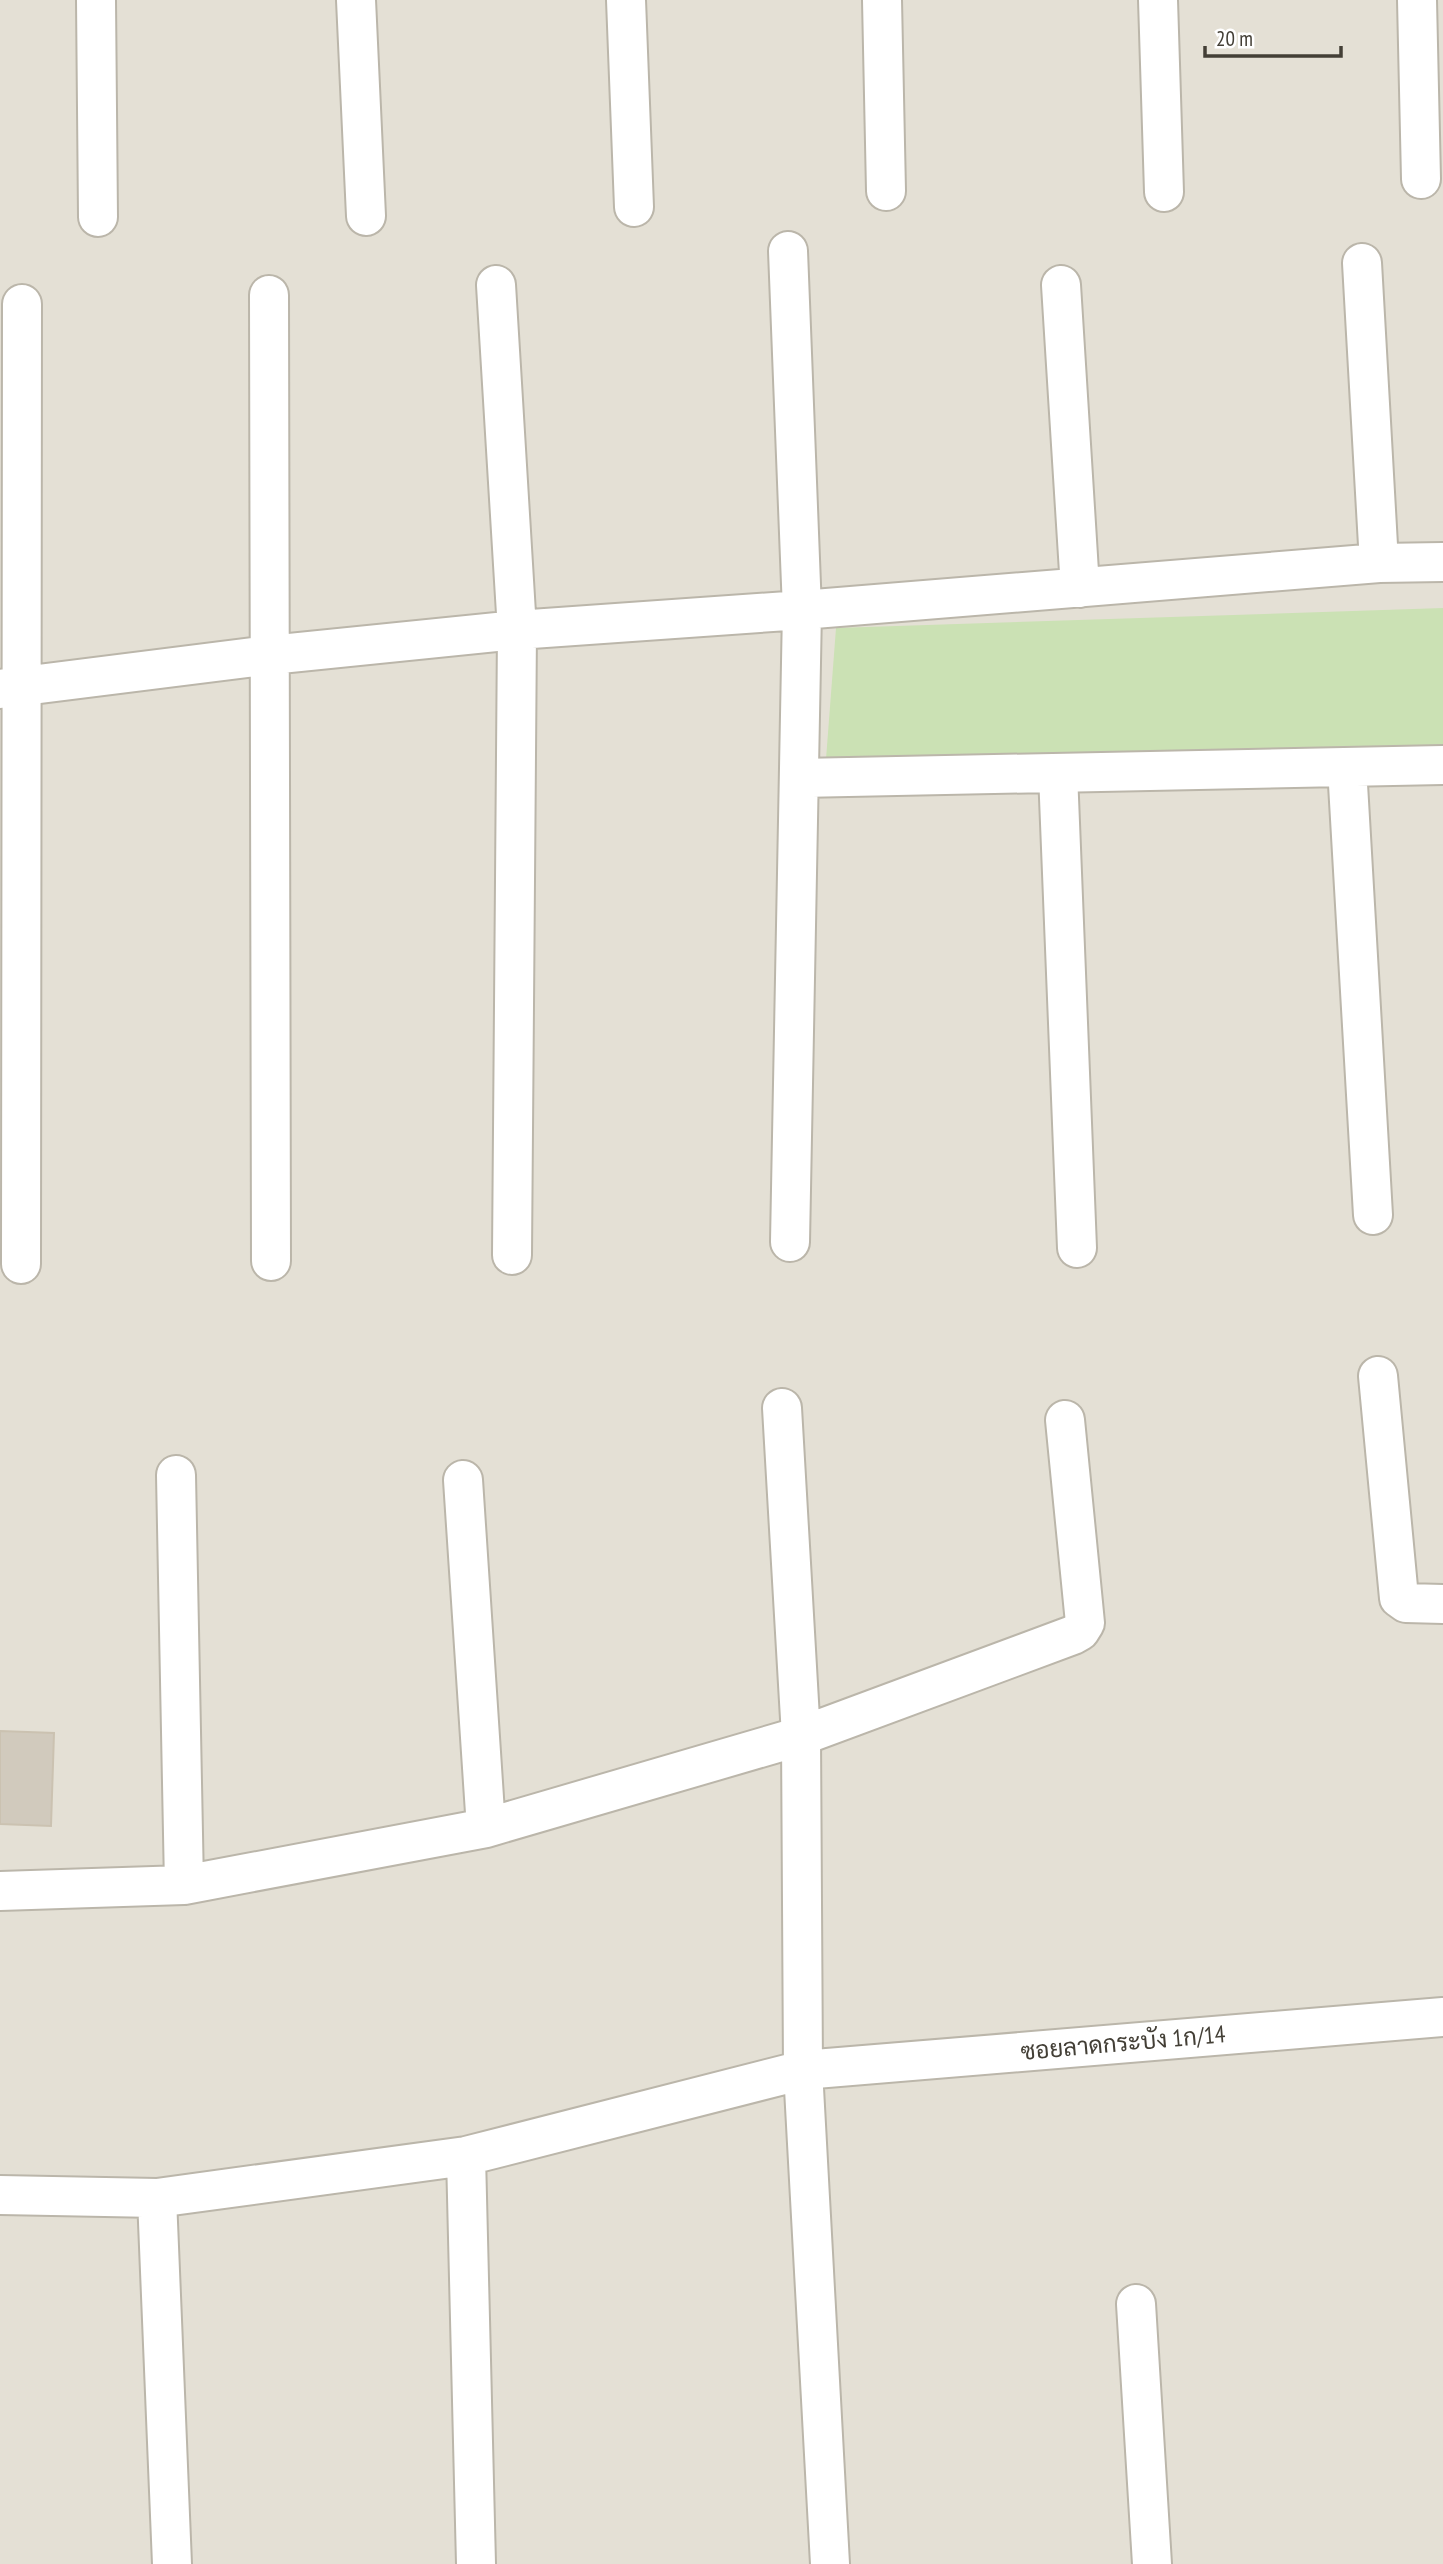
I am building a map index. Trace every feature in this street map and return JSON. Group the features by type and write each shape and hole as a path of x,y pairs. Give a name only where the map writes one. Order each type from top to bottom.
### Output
{"street":[{"path":"96,0 98,217"},
{"path":"356,0 366,216"},
{"path":"626,0 634,207"},
{"path":"882,0 886,191"},
{"path":"1158,0 1164,192"},
{"path":"1416,0 1421,179"},
{"path":"788,251 802,610 790,1242"},
{"path":"1362,262 1379,563"},
{"path":"496,285 517,630 512,1255"},
{"path":"1061,285 1080,588"},
{"path":"269,295 271,1261"},
{"path":"21,1264 11,688 22,304"},
{"path":"11,688 270,655 517,630 802,610 1379,563 1443,562"},
{"path":"800,778 1443,765"},
{"path":"1347,767 1373,1215"},
{"path":"1058,773 1077,1248"},
{"path":"1378,1376 1399,1598 1406,1603 1443,1604"},
{"path":"782,1408 801,1736 803,2070 830,2564"},
{"path":"0,1891 184,1885 486,1828 801,1736 1080,1631 1085,1623 1065,1420"},
{"path":"176,1475 184,1885"},
{"path":"463,1480 486,1828"},
{"name":"ซอยลาดกระบัง 1ก/14","path":"0,2195 157,2198 466,2156 803,2070 1443,2017"},
{"path":"466,2156 476,2564"},
{"path":"157,2198 172,2564"},
{"path":"1136,2304 1152,2564"}],"shaded area":[{"path":"0,0 1443,0 1443,2564 0,2564"}],"green space":[{"path":"1443,608 1443,746 826,759 836,628"}],"building":[{"path":"0,1731 54,1733 51,1826 0,1824"}]}
